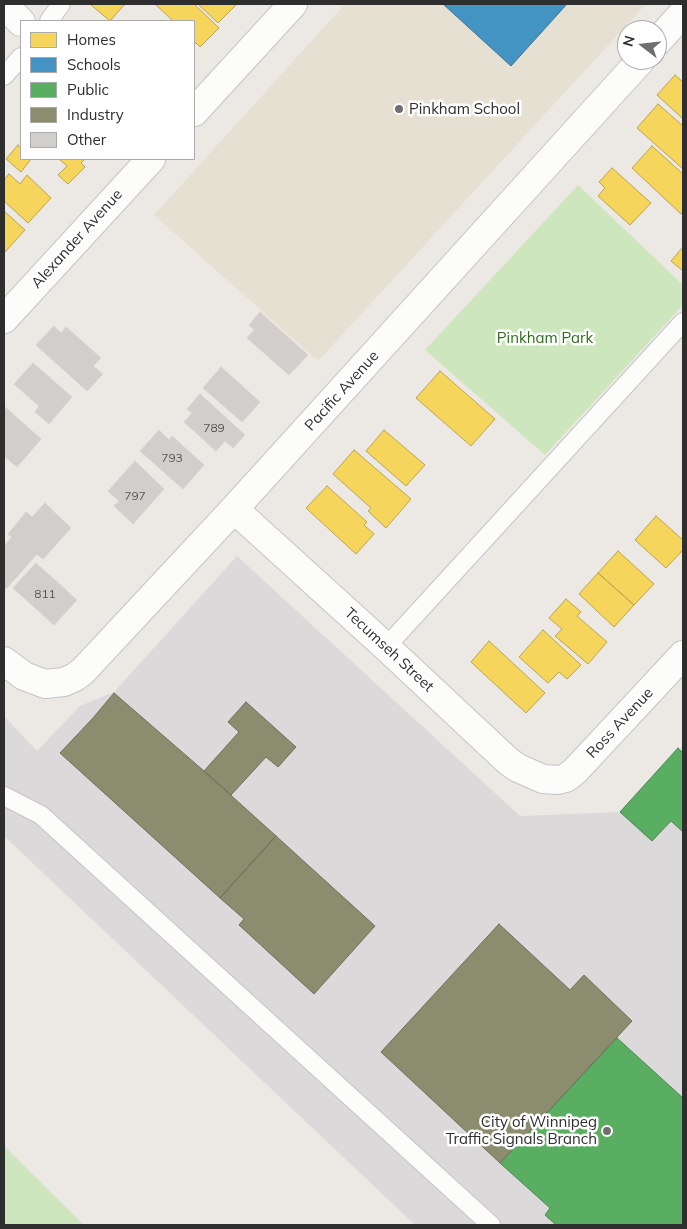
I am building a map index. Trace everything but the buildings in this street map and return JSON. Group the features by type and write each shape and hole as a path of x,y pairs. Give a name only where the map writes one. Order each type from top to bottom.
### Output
{"street":[{"path":"195,111 293,4"},
{"path":"4,6 20,21"},
{"path":"667,31 683,13"},
{"name":"Pacific Avenue","path":"14,668 45,684 64,682 83,671 234,509 632,70"},
{"name":"Alexander Avenue","path":"4,319 150,160"},
{"name":"Tecumseh Street","path":"234,509 508,761 527,773 543,779 550,779"},
{"name":"Ross Avenue","path":"550,779 566,778 575,771 683,655"}],"lane":[{"path":"50,20 61,4"},
{"path":"4,76 20,58"},
{"path":"386,647 683,322"},
{"path":"4,796 41,815 491,1225"}],"shaded area":[{"name":"Pinkham School","path":"345,4 646,4 631,20 617,20 617,36 318,361 154,215"},
{"path":"237,556 520,816 620,812 683,745 683,1225 415,1225 4,836 4,716 37,751 80,706 114,692"}],"green space":[{"name":"Pinkham Park","path":"578,185 683,285 683,305 545,455 425,350"},
{"path":"4,1146 84,1225 4,1225"}],"place":[{"name":"Pinkham School","path":"399,109"},
{"name":"City of Winnipeg Traffic Signals Branch","path":"607,1131"}]}
